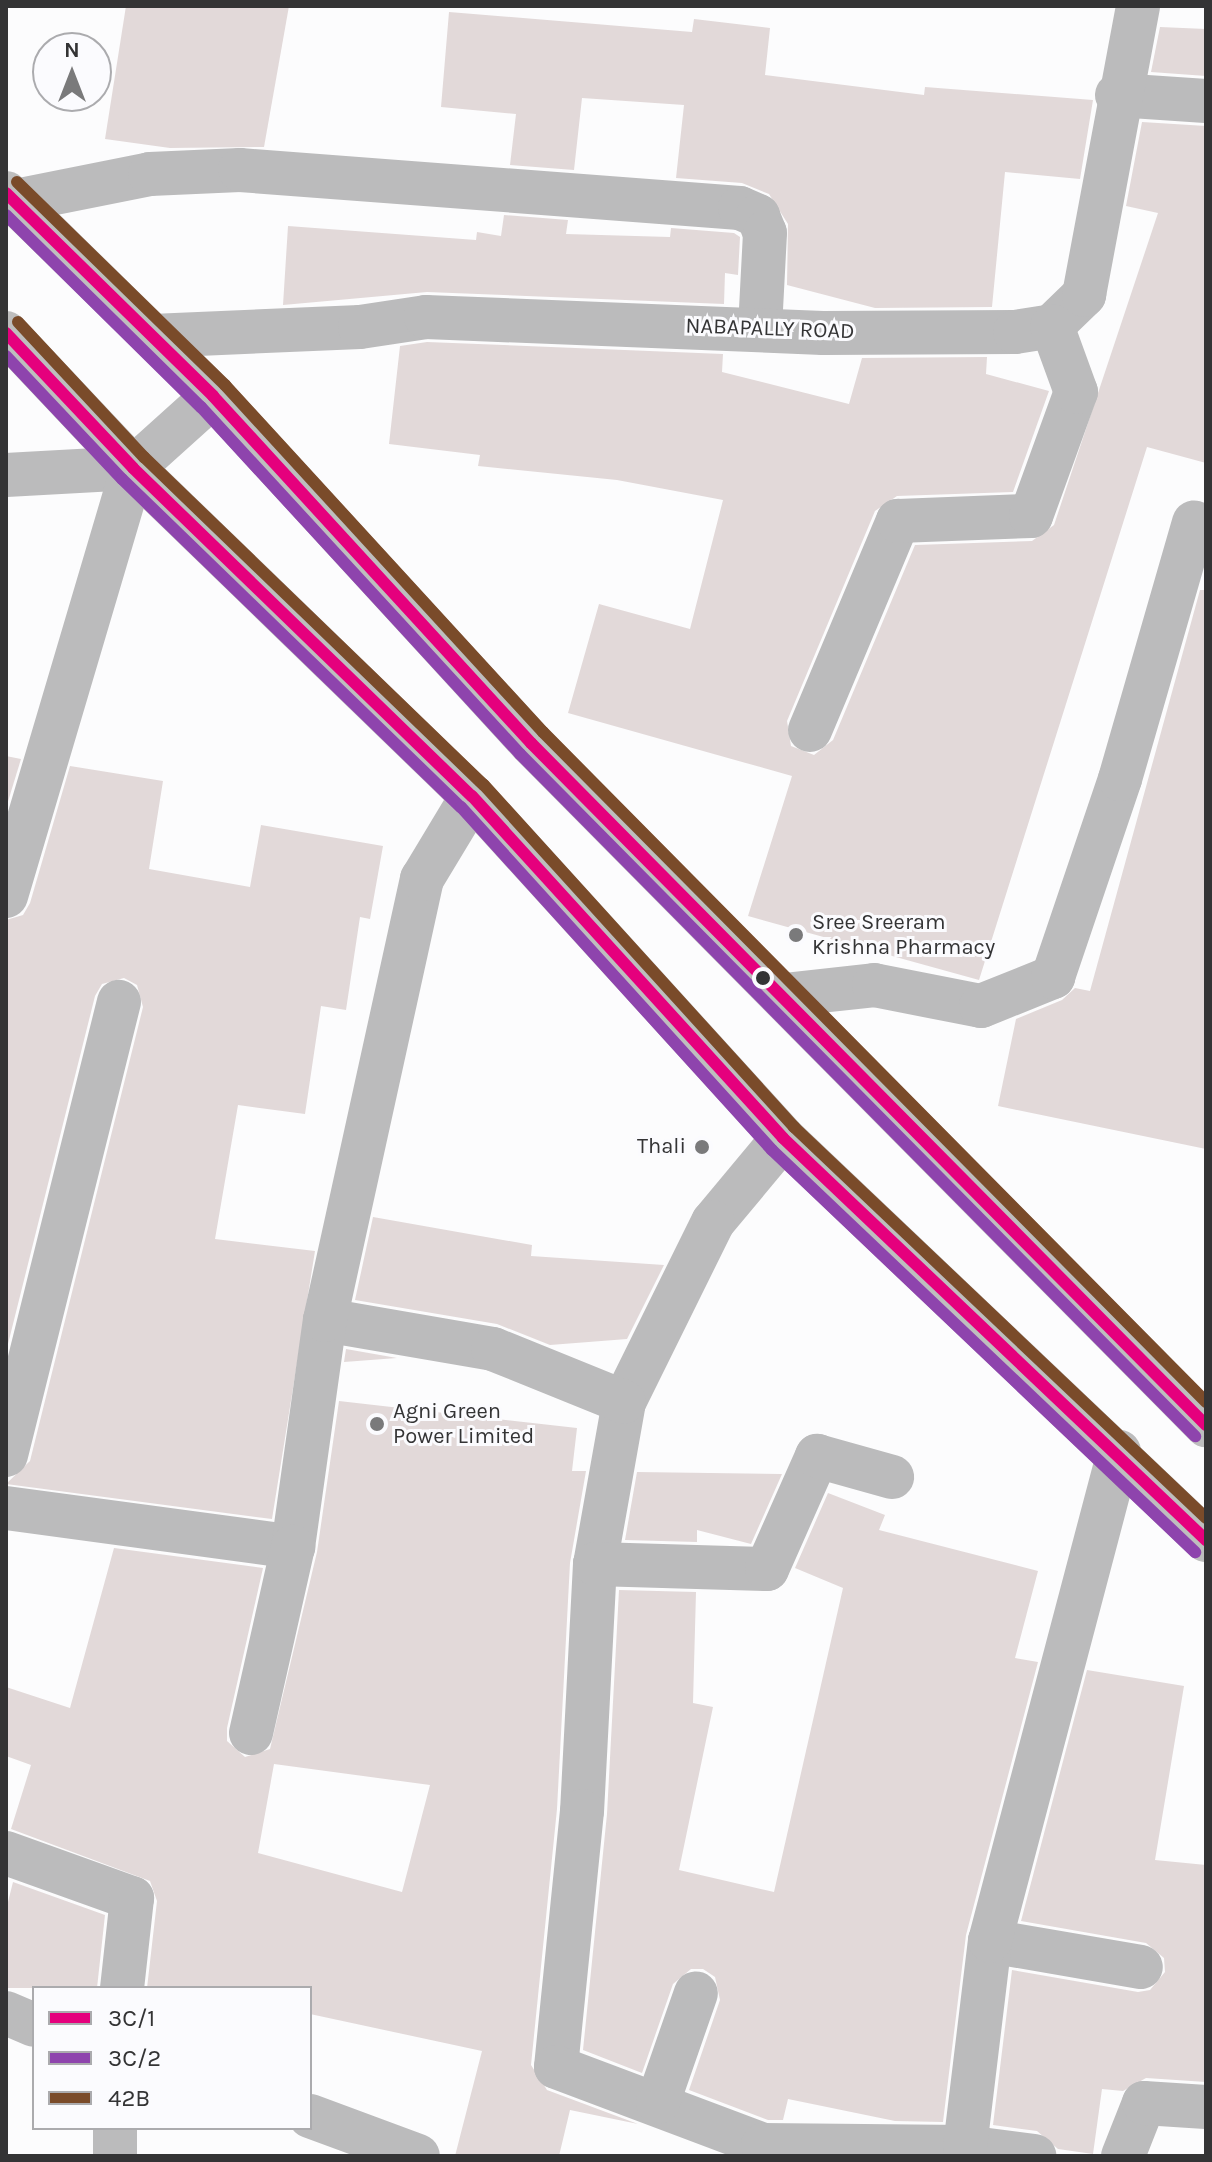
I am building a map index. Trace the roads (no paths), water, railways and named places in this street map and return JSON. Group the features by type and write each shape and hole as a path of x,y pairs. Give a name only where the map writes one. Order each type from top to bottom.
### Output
{"main road":[{"path":"10,197 213,396 531,743 784,995 1206,1425"},
{"path":"6,333 133,468 472,796 783,1138 1119,1452 1206,1540"}],"street":[{"path":"810,730 898,521 1031,516 1076,392 1052,326 1084,295 1117,95 1138,6"},
{"path":"1117,95 1206,101"},
{"path":"10,197 150,174 240,170 740,208 758,216 765,233 760,330"},
{"name":"NABAPALLY ROAD","path":"152,336 360,327 426,317 760,330 1015,332 1052,326"},
{"path":"6,896 133,468 213,396"},
{"path":"6,475 133,468"},
{"path":"784,995 874,985 981,1006 1053,977 1120,779 1194,522"},
{"path":"251,1733 293,1547 325,1320 422,879 472,796"},
{"path":"6,1455 119,1002"},
{"path":"783,1138 713,1222 624,1402 595,1564 582,1811 556,2067 658,2102 763,2145 826,2150 965,2147 1034,2156"},
{"path":"325,1320 493,1349 624,1402"},
{"path":"965,2147 990,1941 1119,1452"},
{"path":"595,1564 767,1569 817,1456 892,1477"},
{"path":"6,1508 293,1547"},
{"path":"6,1853 132,1898 122,1986"},
{"path":"990,1941 1141,1967"},
{"path":"658,2102 696,1993"},
{"path":"6,2013 32,2024"},
{"path":"1123,2156 1144,2103 1206,2107"},
{"path":"312,2117 418,2156"},
{"path":"115,2130 115,2156"}],"place":[{"name":"Sree Sreeram Krishna Pharmacy","path":"796,935"},
{"name":"Thali","path":"702,1147"},
{"name":"Agni Green Power Limited","path":"377,1424"}]}
